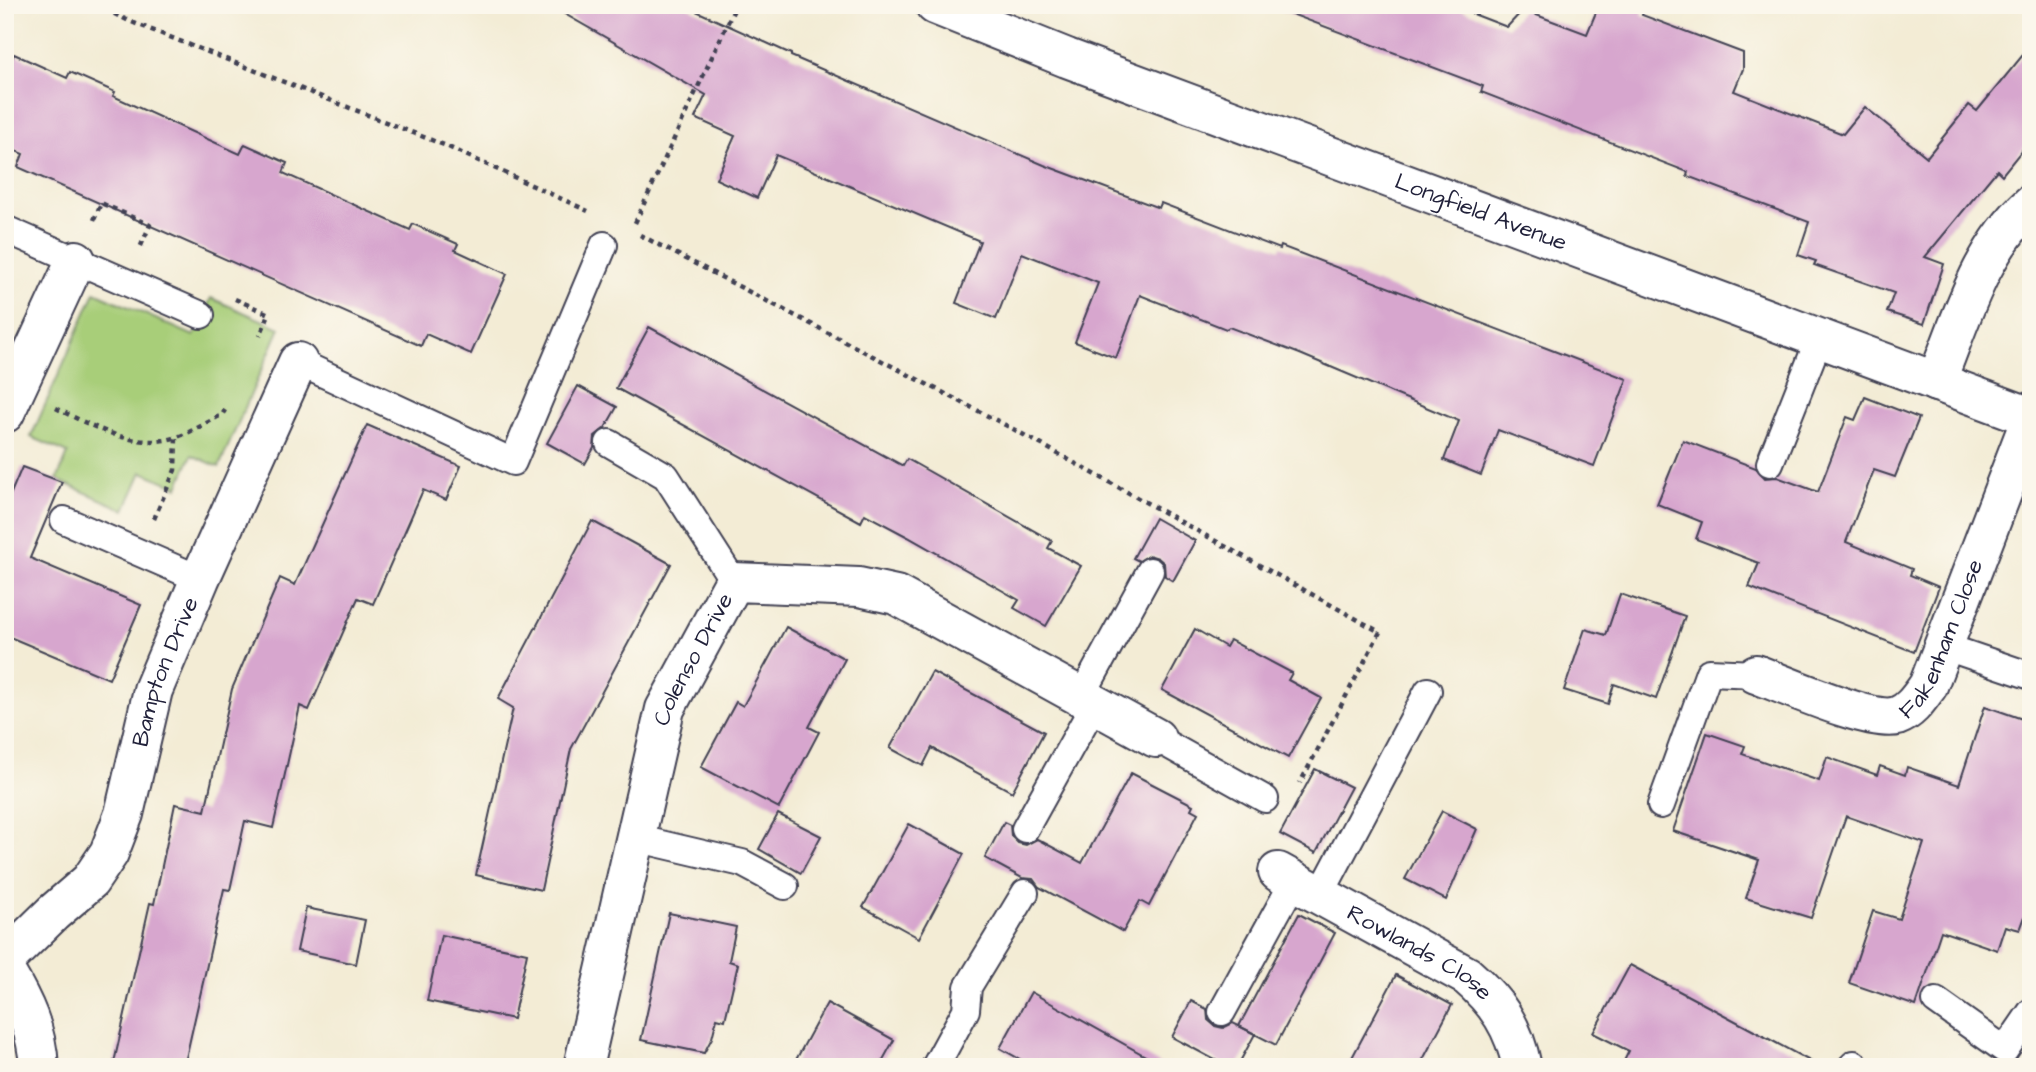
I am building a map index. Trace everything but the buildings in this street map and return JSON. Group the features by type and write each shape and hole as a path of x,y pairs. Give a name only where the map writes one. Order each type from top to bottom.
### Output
{"street":[{"name":"Longfield Avenue","path":"935,5 1093,68 2031,418"},
{"path":"1936,382 1988,255 2013,220 2031,204"},
{"path":"5,413 76,260"},
{"name":"Bampton Drive","path":"5,960 90,881 108,853 124,814 153,690 298,362"},
{"name":"Fakenham Close","path":"1756,674 1869,715 1896,717 1914,705 1928,686 2031,418"},
{"name":"Colenso Drive","path":"583,1067 664,709 734,582 859,587 896,595 1156,738"},
{"name":"Rowlands Close","path":"1297,883 1467,976 1489,995 1502,1012 1522,1067"},
{"path":"5,971 26,1006 38,1047 39,1067"}],"lane":[{"path":"5,229 201,315"},
{"path":"298,362 513,462 604,245"},
{"path":"1770,463 1819,339"},
{"path":"610,443 666,476 734,582"},
{"path":"64,520 200,579"},
{"path":"1025,829 1150,571"},
{"path":"1943,646 2031,676"},
{"path":"1661,804 1709,672 1756,674"},
{"path":"1222,1012 1297,883 1428,691"},
{"path":"1156,738 1265,799"},
{"path":"635,838 742,863 785,886"},
{"path":"937,1066 966,1010 968,988 1025,893"},
{"path":"1936,1001 2005,1050 2031,1012"}],"path":[{"path":"96,5 129,21 444,145 594,214"},
{"path":"736,5 632,231 1015,429 1380,632 1296,790"},
{"path":"139,552 175,470 176,437"}],"green space":[{"path":"95,292 194,336 211,298 280,328 219,467 192,455 178,487 142,472 125,510 57,480 68,453 31,437"}]}
